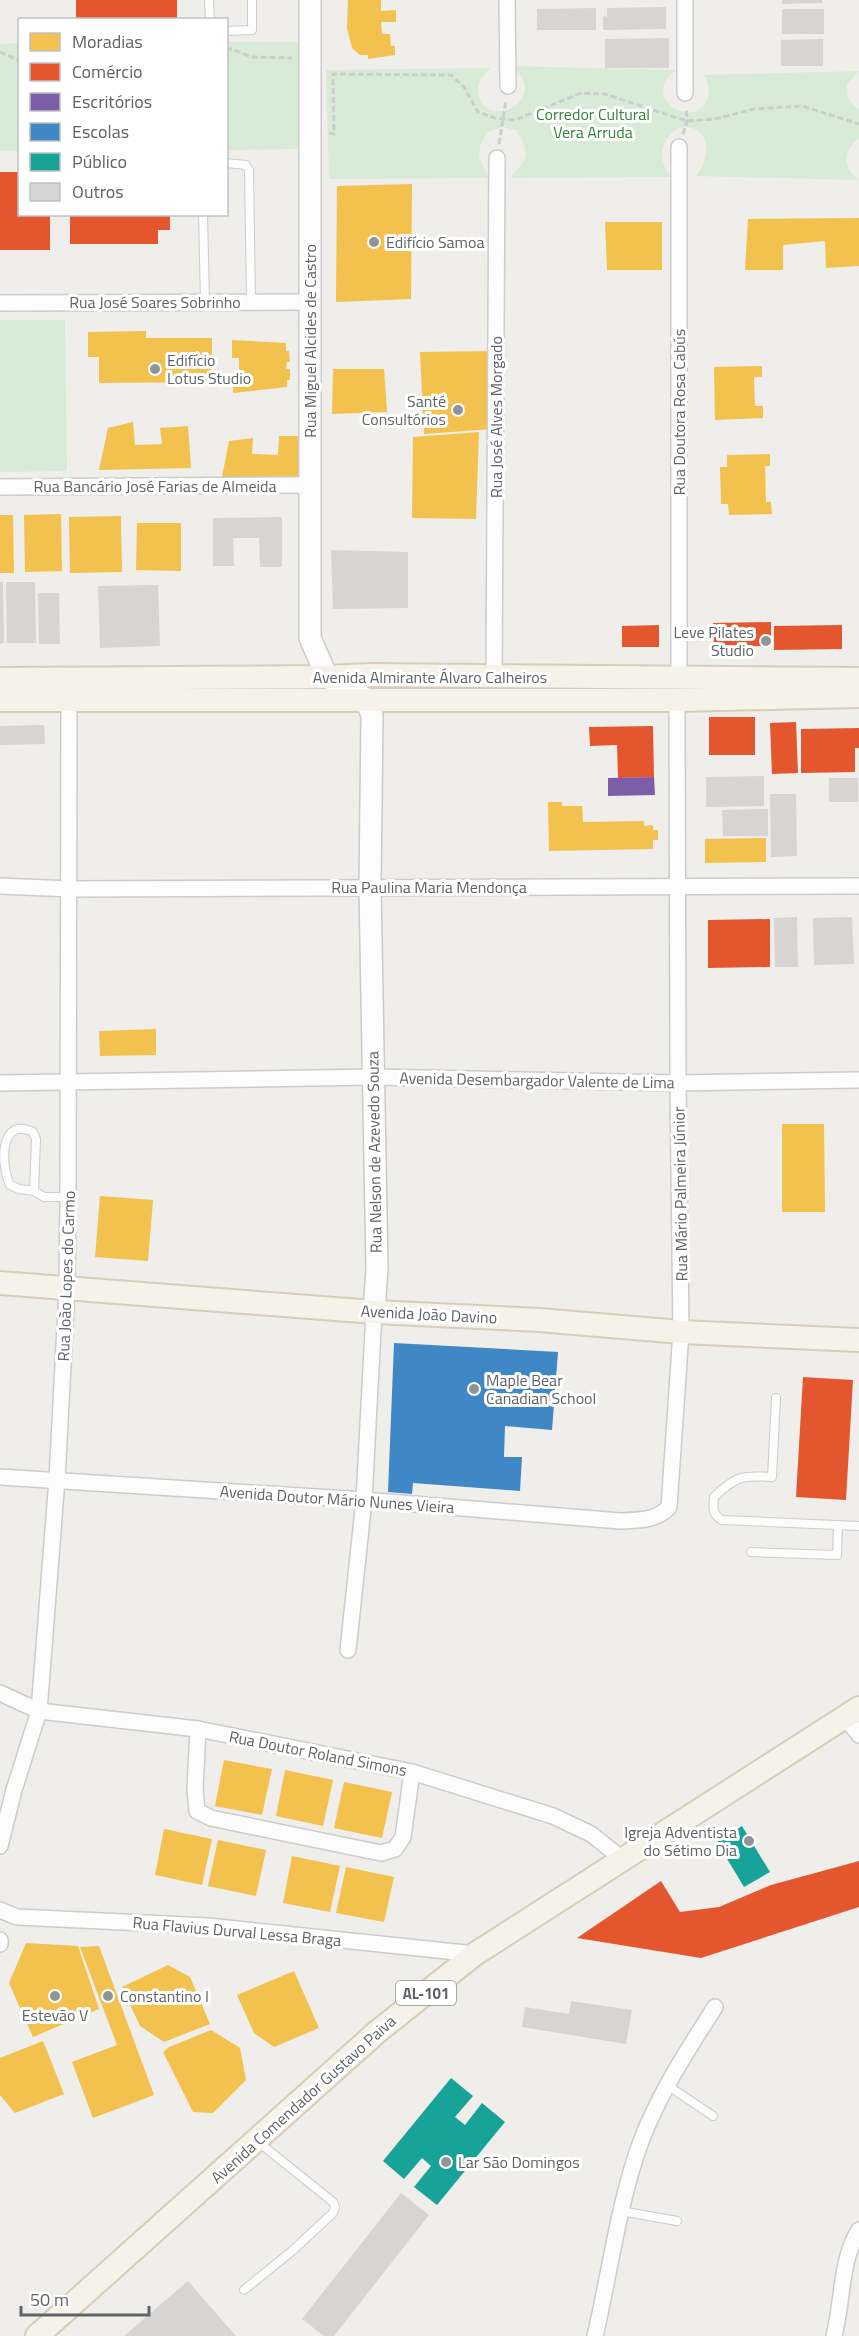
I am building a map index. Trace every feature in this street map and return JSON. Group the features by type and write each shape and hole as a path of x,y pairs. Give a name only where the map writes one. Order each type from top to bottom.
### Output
{"main road":[{"name":"Avenida Almirante Álvaro Calheiros","path":"0,679 370,675 859,679"},
{"name":"Avenida Almirante Álvaro Calheiros","path":"0,700 677,700 859,696"},
{"name":"Avenida João Davino","path":"0,1283 374,1312 539,1320 681,1332 859,1340"},
{"name":"Avenida Comendador Gustavo Paiva","path":"37,2336 377,2032 475,1954 621,1858 852,1713"}],"street":[{"name":"Rua Miguel Alcides de Castro","path":"310,0 310,638 327,677"},
{"path":"507,0 508,86"},
{"path":"685,0 685,93"},
{"name":"Rua Doutora Rosa Cabús","path":"679,147 679,676"},
{"name":"Rua José Alves Morgado","path":"494,677 497,158"},
{"name":"Rua José Soares Sobrinho","path":"0,303 310,302"},
{"name":"Rua Bancário José Farias de Almeida","path":"0,487 311,485"},
{"path":"327,677 366,699"},
{"name":"Rua João Lopes do Carmo","path":"0,1846 7,1790 39,1711 57,1479 67,1288 70,1083 69,699"},
{"name":"Rua Nelson de Azevedo Souza","path":"348,1650 364,1500 376,1268 370,887 372,716 366,699"},
{"name":"Rua Mário Palmeira Júnior","path":"669,1507 681,1332 677,700"},
{"name":"Rua Paulina Maria Mendonça","path":"0,886 70,889 859,886"},
{"name":"Avenida Desembargador Valente de Lima","path":"0,1083 373,1077 678,1083 859,1080"},
{"name":"Avenida Doutor Mário Nunes Vieira","path":"0,1477 364,1500 620,1521 640,1520 662,1515 669,1507"},
{"name":"Rua Doutor Roland Simons","path":"0,1693 39,1711 198,1729 412,1772 553,1816 591,1834 621,1858"},
{"path":"852,1713 859,1735"},
{"path":"198,1729 195,1789 197,1811 211,1818 336,1844 381,1853 395,1849 403,1837 412,1772"},
{"name":"Rua Flavius Durval Lessa Braga","path":"0,1910 17,1917 208,1926 475,1954"},
{"path":"596,2336 621,2211 641,2143 667,2085 715,2007"},
{"path":"834,2336 847,2263 853,2240 859,2230"}],"lane":[{"path":"209,0 210,18"},
{"path":"228,31 252,30 252,0"},
{"path":"228,163 241,162 249,170 251,302"},
{"path":"203,216 205,302"},
{"path":"34,1191 36,1139 33,1132 28,1130 13,1130 4,1135 2,1142 2,1169 10,1185 34,1191 44,1197 68,1197"},
{"path":"776,1398 772,1477 748,1475 730,1482 714,1497 713,1510 722,1520 859,1526"},
{"path":"751,1552 837,1555 838,1525"},
{"path":"667,2085 713,2116"},
{"path":"244,2290 292,2251 333,2212 335,2207 333,2202 256,2140"},
{"path":"621,2211 677,2220"}],"path":[{"path":"0,52 18,60"},
{"path":"497,158 508,86"},
{"path":"679,147 687,121 685,93"}],"green space":[{"path":"228,42 300,42 301,149 228,150"},
{"path":"18,43 18,151 0,151 0,44"},
{"name":"Corredor Cultural Vera Arruda","path":"511,66 676,70 666,81 663,91 666,100 683,112 693,112 702,107 708,97 708,86 703,75 859,71 847,84 849,99 859,109 859,139 850,148 847,165 859,180 696,176 706,155 705,141 702,134 688,127 673,132 662,151 666,170 671,177 511,178 523,162 526,153 522,139 516,130 502,127 488,132 480,145 479,158 489,178 329,179 326,70 491,68 480,80 479,96 485,106 494,111 504,111 522,99 525,89 522,78"},
{"path":"0,320 65,320 67,471 0,472"}],"building: Moradias":[{"path":"348,0 381,0 381,11 396,10 396,22 381,22 382,34 390,34 391,46 395,46 395,55 368,59 368,55 360,55 352,48 347,28"},
{"name":"Edifício Samoa","path":"412,184 411,299 336,302 337,186"},
{"path":"859,218 859,266 826,268 825,241 783,245 783,270 745,270 748,219"},
{"path":"605,222 662,222 662,270 607,270"},
{"name":"Edifício Lotus Studio","path":"146,331 146,338 212,338 212,382 99,383 99,357 88,357 88,332"},
{"path":"232,340 286,343 290,362 287,362 286,369 290,369 290,380 287,380 287,387 233,393 233,372 239,373 239,358 232,358"},
{"name":"Santé Consultórios","path":"496,351 493,429 424,434 420,352"},
{"path":"762,366 762,377 754,377 755,406 763,406 763,418 715,420 714,367"},
{"path":"333,369 384,369 387,412 332,414"},
{"path":"133,422 135,445 162,444 160,428 188,426 191,468 99,470 108,428"},
{"path":"479,432 476,519 412,518 413,437"},
{"path":"279,436 298,436 299,476 221,482 229,441 253,438 252,454 278,455"},
{"path":"770,454 770,466 765,466 766,502 771,502 772,514 729,515 728,504 721,504 720,467 727,467 727,455"},
{"path":"61,514 62,571 25,572 24,515"},
{"path":"0,515 13,515 14,573 0,573"},
{"path":"121,516 122,572 70,573 69,517"},
{"path":"137,523 181,523 181,571 136,570"},
{"path":"548,802 562,802 562,806 582,806 583,822 644,821 644,826 653,825 653,830 658,830 658,840 653,840 653,849 549,851"},
{"path":"766,838 766,862 705,863 705,839"},
{"path":"156,1029 156,1055 100,1056 99,1031"},
{"path":"782,1124 824,1124 825,1212 782,1212"},
{"path":"100,1196 153,1200 148,1261 95,1257"},
{"path":"224,1760 272,1769 262,1815 215,1806"},
{"path":"285,1770 333,1780 323,1826 276,1816"},
{"path":"344,1782 392,1792 382,1838 334,1828"},
{"path":"164,1829 212,1839 202,1885 155,1875"},
{"path":"218,1840 266,1850 256,1896 208,1886"},
{"path":"292,1856 340,1866 330,1912 283,1903"},
{"path":"346,1867 394,1877 384,1922 336,1913"},
{"name":"Estevão V","path":"26,1943 78,1946 99,2009 33,2037 9,1983"},
{"name":"Constantino I","path":"99,1946 154,2095 93,2118 72,2062 117,2045 80,1947"},
{"path":"168,1965 190,1977 210,2024 164,2042 140,2026 122,1987"},
{"path":"294,1971 319,2028 274,2047 254,2033 237,1995"},
{"path":"211,2030 240,2048 246,2080 213,2113 193,2112 163,2052 169,2047"},
{"path":"43,2041 64,2094 15,2113 0,2095 0,2058"}],"building: Comércio":[{"path":"76,0 177,0 177,18 76,18"},
{"path":"0,172 18,172 18,216 50,216 50,250 0,250"},
{"path":"70,216 170,216 170,230 158,230 158,244 70,244"},
{"path":"771,622 771,646 714,647 713,623"},
{"path":"659,625 659,647 622,647 622,626"},
{"path":"842,625 842,649 774,650 774,626"},
{"path":"709,717 755,717 755,755 709,755"},
{"path":"796,722 798,773 772,774 770,723"},
{"path":"653,726 654,777 618,778 617,745 590,746 589,727"},
{"path":"859,728 859,748 855,748 855,772 801,773 801,729"},
{"path":"770,919 770,967 708,968 708,920"},
{"path":"803,1377 853,1380 846,1500 796,1497"},
{"path":"859,1861 859,1907 701,1958 577,1938 661,1881 680,1912 719,1907 771,1885"}],"building: Escritórios":[{"path":"654,777 655,795 608,796 608,778"}],"building: Escolas":[{"name":"Maple Bear Canadian School","path":"394,1343 558,1352 552,1430 505,1426 504,1457 522,1457 520,1491 413,1483 412,1494 388,1492"}],"building: Público":[{"path":"742,1826 770,1872 744,1887 717,1842"},
{"path":"451,2078 473,2096 455,2117 465,2125 482,2103 505,2122 437,2205 414,2187 431,2166 422,2158 404,2179 383,2161"}],"building: Outros":[{"path":"782,0 822,0 822,3 782,4"},
{"path":"666,7 666,29 603,30 603,16 607,17 607,8"},
{"path":"596,8 596,30 537,30 537,9"},
{"path":"782,9 824,9 824,34 782,34"},
{"path":"669,38 669,68 605,68 605,39"},
{"path":"823,39 823,66 781,66 781,40"},
{"path":"282,517 282,567 260,567 259,538 233,538 234,566 213,566 213,518"},
{"path":"331,550 408,552 408,608 333,609"},
{"path":"0,582 3,582 4,643 0,644"},
{"path":"6,582 35,582 36,643 7,643"},
{"path":"158,585 160,646 100,648 98,586"},
{"path":"38,593 59,593 60,644 39,644"},
{"path":"44,725 45,744 0,745 0,726"},
{"path":"764,776 764,806 706,807 706,777"},
{"path":"829,778 858,778 858,802 829,802"},
{"path":"770,794 796,794 797,856 771,857"},
{"path":"768,809 768,836 723,836 722,810"},
{"path":"797,917 798,967 775,967 774,918"},
{"path":"852,917 854,964 814,965 813,918"},
{"path":"571,2001 632,2010 626,2044 522,2027 525,2007 569,2014"},
{"path":"401,2193 429,2215 334,2336 324,2336 302,2319"},
{"path":"188,2281 236,2336 124,2336"}],"place":[{"name":"Edifício Samoa","path":"374,242"},
{"name":"Edifício Lotus Studio","path":"155,369"},
{"name":"Santé Consultórios","path":"458,410"},
{"name":"Leve Pilates Studio","path":"766,641"},
{"name":"Maple Bear Canadian School","path":"474,1389"},
{"name":"Igreja Adventista do Sétimo Dia","path":"749,1841"},
{"name":"Estevão V","path":"55,1996"},
{"name":"Constantino I","path":"108,1996"},
{"name":"Lar São Domingos","path":"446,2162"}]}
